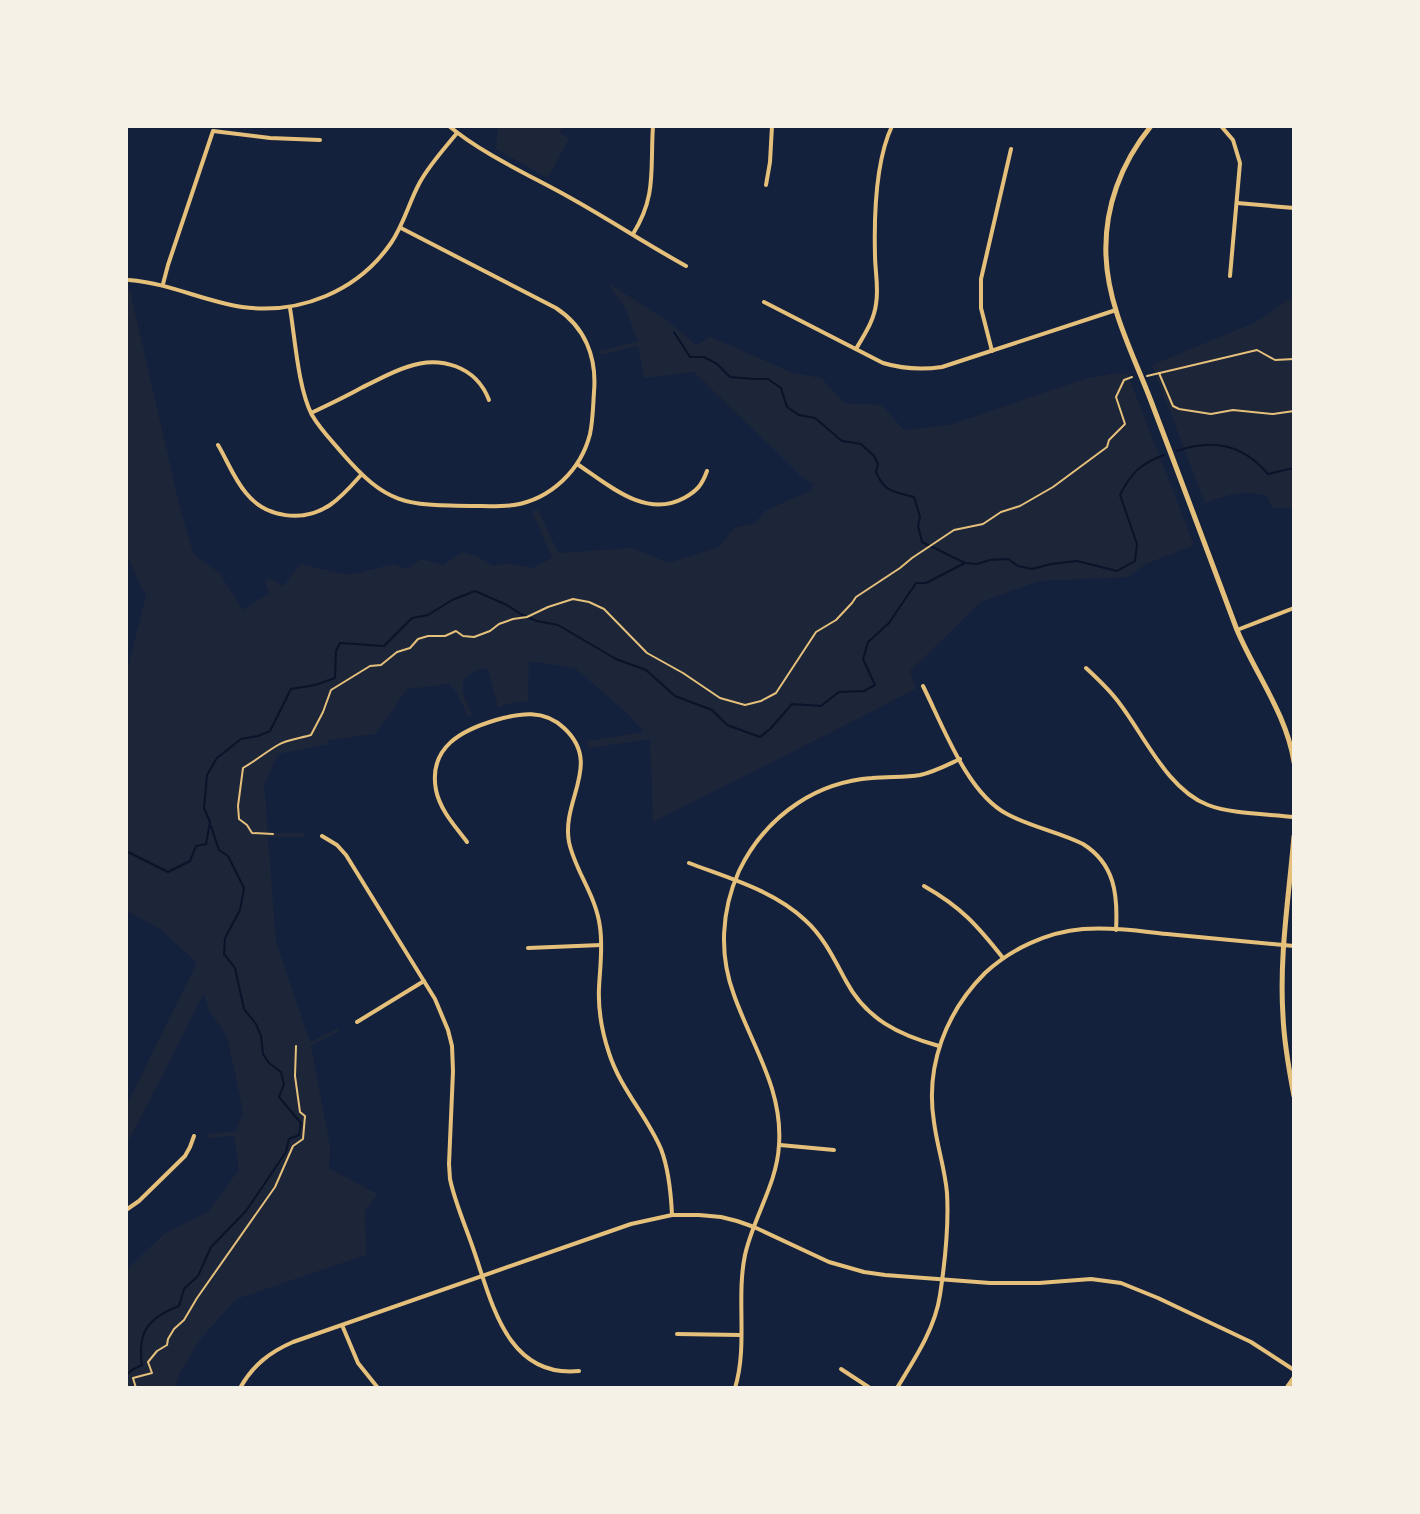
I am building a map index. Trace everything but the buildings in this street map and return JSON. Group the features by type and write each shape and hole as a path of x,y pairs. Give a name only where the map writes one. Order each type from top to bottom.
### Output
{"street":[{"path":"449,126 686,266"},
{"path":"633,234 651,194 653,126"},
{"path":"766,185 772,126"},
{"path":"856,349 869,326 877,302 875,240 879,175 883,149 892,126"},
{"path":"1151,126 1123,169 1110,209 1106,256 1109,284 1116,310 1237,630 1278,710 1294,762"},
{"path":"1221,126 1233,140 1240,163 1230,276"},
{"path":"163,284 213,129 270,138 320,140"},
{"path":"129,280 163,284 240,306 259,308 290,308 327,296 355,280 380,257 401,228 421,180 457,133"},
{"path":"992,351 981,308 981,279 1011,149"},
{"path":"1237,203 1294,208"},
{"path":"290,308 303,387 311,413 361,475 387,494 428,505 504,506 524,503 544,495 577,464 591,430 595,379 591,353 579,328 556,308 401,228"},
{"path":"764,302 889,365 917,370 942,367 1116,310"},
{"path":"311,413 403,368 423,363 448,364 465,370 479,381 489,400"},
{"path":"218,445 241,487 251,498 265,509 284,515 298,516 321,510 361,475"},
{"path":"577,464 626,496 653,505 677,502 692,493 703,482 707,471"},
{"path":"1237,630 1294,608"},
{"path":"1086,668 1118,700 1170,776 1189,795 1220,809 1294,817"},
{"path":"923,686 979,792 1015,818 1068,837 1098,855 1116,889 1116,930"},
{"path":"467,842 443,809 436,791 436,768 447,745 471,728 521,713 546,716 563,727 578,748 582,767 570,806 568,836 573,856 595,906 600,928 599,1003 604,1040 619,1077 662,1151 668,1172 672,1215"},
{"path":"735,1388 740,1369 743,1267 780,1145 772,1085 735,999 725,966 724,925 735,881 764,832 809,796 849,781 928,773 960,759"},
{"path":"322,836 346,855 441,1012 452,1046 450,1179 501,1326 518,1350 538,1364 563,1372 579,1371"},
{"path":"1294,836 1284,945 1283,1014 1294,1096"},
{"path":"689,863 774,898 807,922 829,949 855,996 876,1018 902,1034 939,1046"},
{"path":"924,886 969,916 1003,958"},
{"path":"897,1388 929,1330 939,1302 942,1280 947,1195 934,1124 933,1074 939,1046 951,1018 980,979 1003,958 1029,944 1081,930 1116,930 1294,946"},
{"path":"528,948 601,945"},
{"path":"357,1022 424,981"},
{"path":"126,1210 185,1156 194,1136"},
{"path":"780,1145 834,1150"},
{"path":"240,1388 254,1368 278,1348 631,1224 672,1215 721,1217 737,1221 811,1255 846,1267 885,1275 1016,1284 1091,1279 1121,1283 1251,1342 1294,1370"},
{"path":"342,1325 358,1363 378,1388"},
{"path":"677,1334 740,1335"},
{"path":"841,1369 870,1388"},
{"path":"1287,1388 1294,1378"}],"path":[{"path":"1142,377 1257,350 1275,360 1294,359"},
{"path":"1159,373 1173,406 1179,409 1211,414 1233,410 1273,414 1294,411"},
{"path":"273,834 252,833 239,819 243,768 280,743 311,735 331,690 370,666 381,665 397,652 410,648 418,639 428,636 445,636 456,631 463,636 474,637 499,624 573,599 589,602 604,609 647,653 720,698 745,705 761,701 776,693 816,632 836,620 856,597 954,530 983,524 1001,512 1020,506 1053,487 1107,447 1109,440 1125,424 1116,397 1124,380 1132,377"},
{"path":"136,1388 133,1378 152,1373 148,1362 167,1345 174,1329 184,1320 275,1187 293,1146 303,1139 305,1116 300,1112 295,1076 296,1046"}],"shaded area":[{"path":"498,126 562,126 560,133 569,138 548,178 496,149"},
{"path":"608,283 668,321 696,345 711,337 793,373 821,378 845,403 882,405 904,430 949,425 1085,379 1116,373 1128,375 1194,545 1146,564 1128,577 1039,581 981,602 910,671 916,689 653,822 650,739 589,748 587,741 644,732 575,668 529,661 528,701 498,707 488,668 475,671 463,680 463,694 472,715 468,716 449,684 407,689 375,734 327,739 329,744 278,754 264,784 268,833 305,833 304,837 268,837 276,942 310,1042 338,1028 339,1031 311,1046 330,1146 329,1169 378,1194 365,1210 366,1255 236,1299 199,1341 175,1388 126,1388 126,1270 164,1234 209,1211 239,1169 234,1136 207,1138 207,1134 236,1131 243,1111 227,1036 209,1011 204,993 126,1146 126,1106 196,965 161,930 126,910 126,674 146,596 126,554 126,291 130,291 193,553 220,574 243,610 269,593 265,582 268,578 283,586 301,564 348,575 394,564 407,569 421,559 443,565 462,552 477,556 493,566 507,563 532,568 552,558 532,511 538,509 558,553 632,548 669,563 719,547 734,528 755,523 765,511 811,490 813,484 694,372 644,378 638,346 600,355 599,351 638,341 626,310"},
{"path":"1294,296 1294,508 1272,508 1267,496 1251,493 1229,495 1205,503 1152,365 1254,323"}],"waterway":[{"path":"674,332 690,357 704,357 730,377 768,379 781,388 787,407 799,415 815,418 842,441 861,444 874,456 878,464 876,472 883,484 890,490 914,497 920,517 918,526 922,542 965,563 1008,559 1018,566 1032,569 1077,561 1117,571 1135,561 1137,544 1120,495 1137,470 1164,455"},
{"path":"1177,451 1203,445 1227,446 1248,456 1268,474 1294,470"},
{"path":"126,851 168,872 190,861 196,846 206,844 210,822 204,808 207,775 217,758 241,739 270,731 291,689 335,678 336,651 340,643 384,646 412,618 428,615 452,600 475,591 522,615 558,625 616,659 646,670 675,696 712,710 727,725 760,737 792,704 821,706 839,692 864,691 875,685 863,659 868,642 889,623 916,583 926,583 965,563"},
{"path":"126,1375 142,1365 141,1344 147,1328 159,1316 179,1306 184,1289 198,1276 211,1247 246,1211 286,1152 289,1139 299,1135 301,1123 279,1097 284,1084 281,1072 263,1054 256,1024 244,1009 235,968 224,954 225,938 240,910 244,888 228,856 219,850 211,826"}]}
